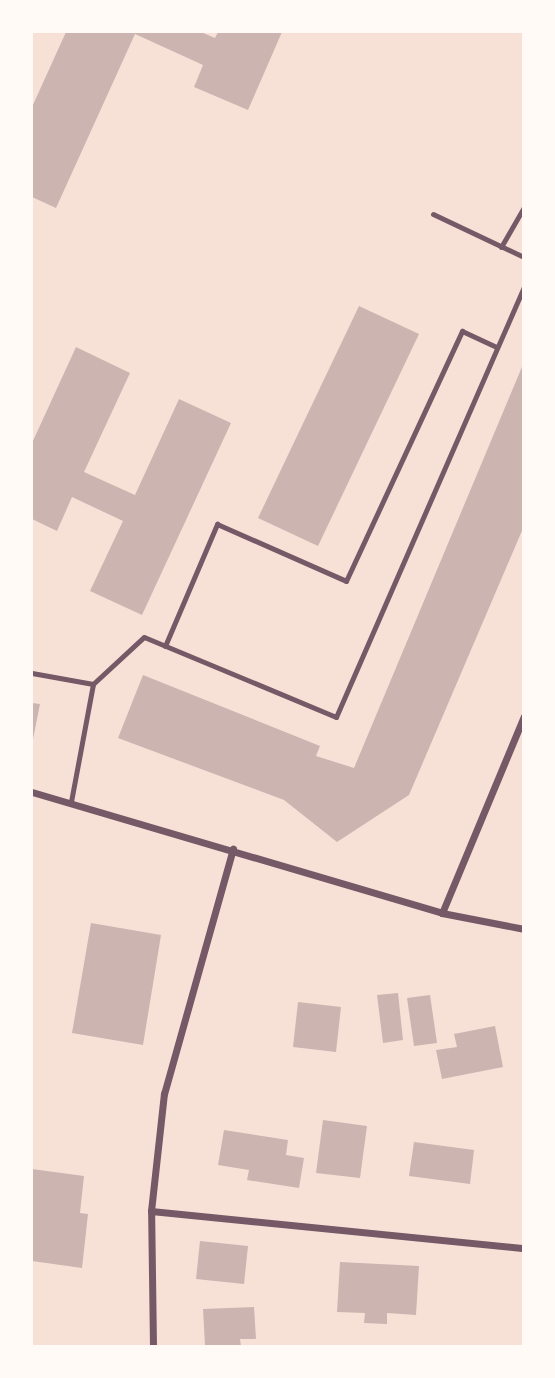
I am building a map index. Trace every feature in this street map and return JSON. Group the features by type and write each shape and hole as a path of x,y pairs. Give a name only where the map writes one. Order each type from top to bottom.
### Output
{"street":[{"path":"442,913 523,716"},
{"path":"32,792 71,801 442,913 523,929"},
{"path":"153,1346 151,1211 164,1094 233,849"},
{"path":"151,1211 523,1248"}],"lane":[{"path":"501,247 523,207"},
{"path":"433,214 523,257"},
{"path":"71,801 93,684 144,637 336,717 523,287"},
{"path":"165,646 217,524 346,581 462,331 497,347"},
{"path":"32,673 93,684"}],"building":[{"path":"66,32 201,32 215,38 218,32 282,32 248,110 194,87 203,65 135,34 56,208 32,197 32,107"},
{"path":"359,306 419,334 318,546 258,518"},
{"path":"76,347 130,373 84,472 135,495 179,399 231,423 142,615 90,591 123,521 72,497 57,531 32,519 32,443"},
{"path":"524,362 524,526 409,795 337,842 284,800 118,738 143,675 320,746 316,756 354,768"},
{"path":"32,703 40,704 33,739 32,739"},
{"path":"91,923 161,935 143,1045 72,1033"},
{"path":"398,993 403,1040 383,1043 377,995"},
{"path":"430,995 437,1043 414,1046 407,998"},
{"path":"298,1002 341,1007 336,1052 293,1047"},
{"path":"495,1026 503,1067 442,1079 436,1050 457,1047 454,1034"},
{"path":"323,1120 367,1126 360,1178 316,1173"},
{"path":"224,1130 288,1140 286,1155 304,1158 299,1188 247,1180 249,1170 218,1165"},
{"path":"414,1142 474,1150 470,1184 409,1176"},
{"path":"32,1169 84,1176 80,1213 88,1214 82,1268 32,1261"},
{"path":"200,1241 248,1246 244,1284 196,1279"},
{"path":"340,1262 419,1266 416,1315 387,1313 387,1324 364,1323 365,1313 337,1312"},
{"path":"254,1307 256,1339 240,1339 241,1346 205,1346 203,1309"}]}
